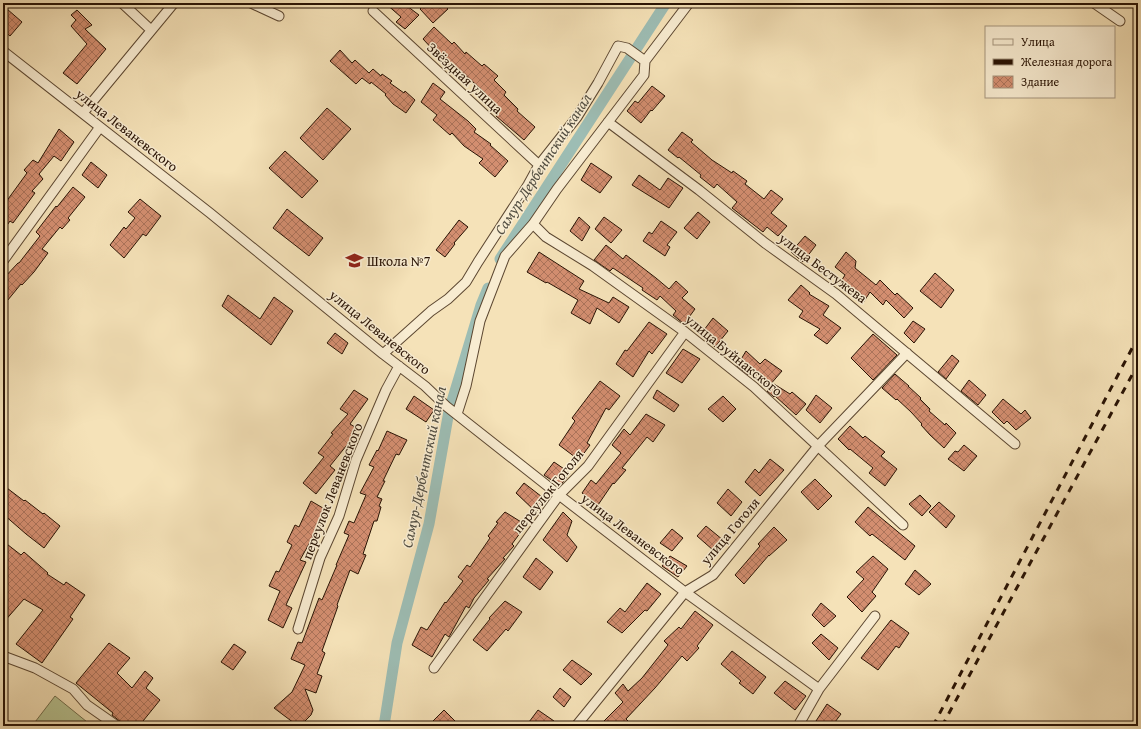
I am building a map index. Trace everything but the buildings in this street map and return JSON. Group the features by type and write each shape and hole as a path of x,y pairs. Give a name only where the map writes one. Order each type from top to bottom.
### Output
{"street":[{"path":"122,3 152,30"},
{"path":"83,113 174,3"},
{"path":"251,3 279,16"},
{"path":"452,411 466,386 480,321 505,256 533,224 557,189 644,75 643,60 689,3"},
{"path":"1094,3 1120,21"},
{"name":"Звёздная улица","path":"373,11 539,165"},
{"path":"383,354 466,282 528,185 539,165 577,116 598,83 618,46 627,48 643,60"},
{"name":"улица Леваневского","path":"4,53 210,213 383,354 425,386 452,411 685,592 819,689"},
{"name":"улица Бестужева","path":"608,122 836,294 1015,444"},
{"path":"3,261 100,127"},
{"name":"улица Буйнакского","path":"533,224 546,237 593,266 685,332 754,387 903,525"},
{"name":"переулок Гоголя","path":"434,668 560,495 588,466 685,332"},
{"name":"улица Гоголя","path":"576,726 685,592 713,576 818,446 906,353"},
{"name":"переулок Леваневского","path":"298,629 320,558 339,516 356,460 386,390 399,366"},
{"path":"798,726 819,689 876,616"},
{"path":"3,656 35,668 73,689 87,705 117,726"}],"green space":[{"path":"55,696 92,726 32,726"}],"waterway":[{"name":"Самур-Дербентский канал","path":"500,259 666,3"},
{"name":"Самур-Дербентский канал","path":"384,726 397,643 429,524 449,411 481,305 488,288"}],"railway":[{"path":"933,726 1138,337"},
{"path":"942,726 1138,364"}],"place":[{"name":"Школа №7","path":"354,261"}]}
